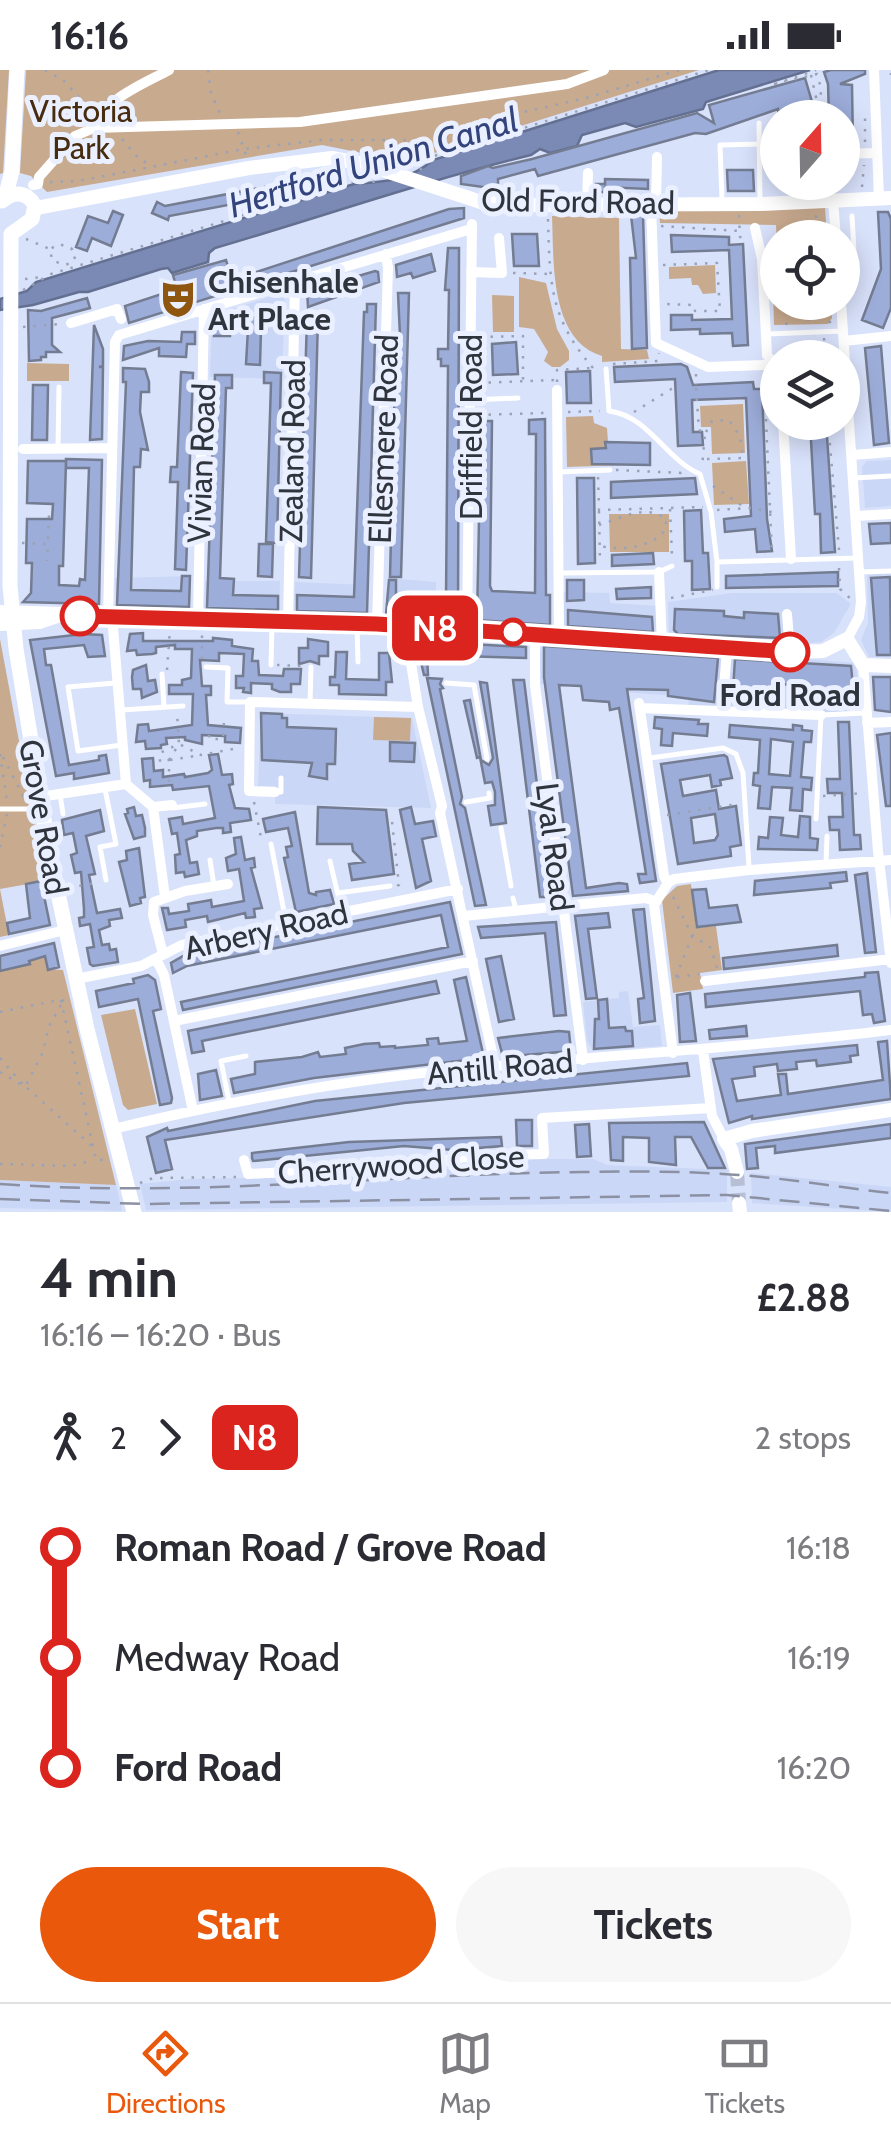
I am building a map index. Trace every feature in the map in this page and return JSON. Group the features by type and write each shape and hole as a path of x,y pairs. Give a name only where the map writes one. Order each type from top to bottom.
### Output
{"main road":[{"path":"12,234 32,219 36,208 33,202 6,199 12,171 17,70"},
{"name":"Old Ford Road","path":"36,208 319,158 346,159 480,202 760,204 885,198"},
{"name":"Grove Road","path":"12,234 6,265 19,283 20,326 6,408 7,618 37,805 134,1212"},
{"path":"7,618 46,612 57,616 377,624 790,652 823,651 847,639 863,665 891,666"},
{"path":"737,1172 724,1138 891,1110"}],"street":[{"path":"42,180 76,136 96,122 109,105 169,70"},
{"path":"96,122 118,127 300,122 566,84 604,70"},
{"path":"874,70 871,154 885,198"},
{"path":"860,154 871,154"},
{"path":"657,157 651,225 656,343 708,367 760,365"},
{"path":"587,203 588,172"},
{"path":"826,201 831,220"},
{"name":"Driffield Road","path":"390,253 471,226 468,630"},
{"path":"756,232 762,259 768,340"},
{"path":"471,272 502,273 500,238"},
{"path":"121,329 204,309 390,253"},
{"name":"Ellesmere Road","path":"377,624 390,253"},
{"name":"Zealand Road","path":"280,621 296,281"},
{"path":"71,323 117,309 121,329 112,448 110,616 126,784 153,807 165,898"},
{"name":"Vivian Road","path":"200,621 204,309"},
{"path":"839,320 854,478 852,512 860,572 860,611 847,639"},
{"path":"838,334 891,336"},
{"path":"557,389 559,636"},
{"path":"784,440 792,560"},
{"path":"23,449 112,448"},
{"path":"852,455 891,452"},
{"path":"852,512 891,514"},
{"path":"658,572 662,643"},
{"path":"787,614 790,652"},
{"path":"404,626 420,683 418,707 447,805 440,812 496,1066"},
{"name":"Lyal Road","path":"535,634 535,685 568,906 583,1060"},
{"path":"723,702 727,648"},
{"path":"703,978 719,980 891,961 885,860 874,792 863,665"},
{"path":"275,792 249,792 250,702 418,707"},
{"path":"666,886 639,706 821,715"},
{"path":"866,718 891,722"},
{"path":"37,805 60,794 126,784"},
{"path":"153,807 172,805"},
{"path":"654,900 674,879 885,860"},
{"path":"193,1111 152,908 154,902 165,898 228,884"},
{"name":"Arbery Road","path":"76,978 138,967 182,946 458,889"},
{"path":"464,916 654,900"},
{"path":"654,900 669,978 673,1053"},
{"path":"0,946 66,930"},
{"path":"174,1022 473,962"},
{"name":"Antill Road","path":"113,1128 373,1080 891,1030"},
{"path":"703,1051 711,1108 724,1138"},
{"name":"Cherrywood Close","path":"244,1160 248,1174 412,1166 471,1156 544,1154 542,1118 711,1108"}],"lane":[{"path":"722,203 720,145 760,144"},
{"path":"852,216 852,220"},
{"path":"767,334 838,334"},
{"path":"606,369 609,411 628,415 681,466 700,474 710,508 717,587"},
{"path":"58,450 59,387"},
{"path":"544,396 557,389"},
{"path":"472,400 518,398"},
{"path":"558,472 610,470"},
{"path":"854,478 891,476"},
{"path":"716,562 858,558"},
{"path":"559,573 658,572 672,566"},
{"path":"860,572 891,571"},
{"path":"271,665 280,621"},
{"path":"356,624 358,662"},
{"path":"206,667 228,668 227,702 250,702"},
{"path":"310,703 311,667"},
{"path":"162,674 164,707"},
{"path":"116,682 68,686 78,751 122,745"},
{"path":"446,683 474,686 487,759"},
{"path":"118,710 180,706"},
{"path":"816,820 821,715 866,718"},
{"path":"647,758 731,750 740,760 749,870"},
{"path":"275,792 281,792 281,778"},
{"path":"105,787 116,844 100,847 106,880"},
{"path":"466,802 490,798 489,793"},
{"path":"60,794 64,814"},
{"path":"172,805 173,810 206,804"},
{"path":"0,809 37,805"},
{"path":"501,828 512,886"},
{"path":"826,865 827,836"},
{"path":"271,844 286,922"},
{"path":"210,860 214,886"},
{"path":"330,861 342,912"},
{"path":"338,893 390,886"},
{"path":"513,898 516,910"},
{"path":"230,1104 221,1061 246,1056"}],"path":[{"path":"45,70 63,80 96,122"},
{"path":"208,70 216,106 231,125 248,159"},
{"path":"42,180 78,181 244,149 322,140 439,140 492,119 586,98 679,70"},
{"path":"431,157 710,70"},
{"path":"816,70 774,84 817,74 819,100"},
{"path":"862,193 871,154 865,117"},
{"path":"118,127 122,139 139,159 155,166"},
{"path":"19,283 355,181"},
{"path":"816,220 826,201"},
{"path":"739,204 740,236 756,232"},
{"path":"548,212 550,274 564,328 593,368"},
{"path":"651,225 740,231"},
{"path":"12,234 50,250"},
{"path":"59,244 71,248 76,255 72,263 64,264 52,260 50,250 59,244"},
{"path":"653,265 716,262 720,312 695,310 694,305 654,304"},
{"path":"502,273 550,274"},
{"path":"19,283 43,277"},
{"path":"784,334 788,320"},
{"path":"824,331 824,340 838,334 826,320"},
{"path":"20,326 71,323"},
{"path":"471,337 523,336 522,382"},
{"path":"472,383 522,382 557,389 557,370 606,369 608,364 658,360 659,346"},
{"path":"628,415 673,388"},
{"path":"696,388 699,430 705,433"},
{"path":"472,415 609,411"},
{"path":"610,470 700,474 705,433 712,421 729,420 740,437 744,458 704,460"},
{"path":"771,440 772,560"},
{"path":"830,440 840,589 854,602"},
{"path":"830,444 843,445"},
{"path":"598,470 600,573"},
{"path":"703,482 746,508"},
{"path":"835,507 852,512"},
{"path":"663,516 670,508"},
{"path":"670,508 672,566"},
{"path":"599,510 746,508 772,512"},
{"path":"599,526 634,513 651,512 666,520 665,531 646,545 627,549 600,546"},
{"path":"48,515 48,540"},
{"path":"20,543 48,544 48,561"},
{"path":"662,600 717,587"},
{"path":"162,674 168,669 170,658 170,617"},
{"path":"200,621 202,667 206,667"},
{"path":"271,665 311,667"},
{"path":"169,782 168,760 179,744 180,706"},
{"path":"209,735 210,740 223,739 224,721"},
{"path":"201,754 179,744 160,753 160,762 249,746"},
{"path":"0,752 37,805"},
{"path":"816,796 874,792"},
{"path":"655,816 745,803"},
{"path":"390,886 399,886 392,822"},
{"path":"66,889 106,880"},
{"path":"666,886 692,935 711,948 719,980"},
{"path":"669,978 692,935"},
{"path":"669,978 703,978"},
{"path":"0,1012 75,1000"},
{"path":"25,1087 62,1001"},
{"path":"62,1001 96,1160"},
{"path":"0,1058 25,1087 93,1147"},
{"path":"0,1072 25,1087"},
{"path":"0,1164 70,1166 112,1160"},
{"path":"137,1184 153,1178 248,1174"}],"shaded area":[{"path":"719,70 810,70 706,102 703,109 636,127 625,123 582,135 577,146 550,153 540,149 531,155 215,248 209,253 208,262 172,273 168,268 161,269 88,292 0,310 0,299 27,291 36,282 354,184 405,176 433,160"},
{"path":"282,293 282,379 210,377 212,315"},
{"path":"891,460 891,506 865,508 862,467 867,461"},
{"path":"891,573 891,657 869,657 861,640 868,623 867,575"},
{"path":"191,576 189,611 116,608 115,578"},
{"path":"388,578 436,582 436,594 461,595 459,621 385,616"},
{"path":"205,581 280,581 279,614 204,612"},
{"path":"295,582 368,585 367,616 294,614"},
{"path":"563,592 609,593 610,603 658,606 655,636 564,630"},
{"path":"732,593 837,593 851,604 834,633 821,642 784,645 669,638 668,602"},
{"path":"543,639 856,663 860,710 820,713 689,707 688,697 610,691 608,702 583,700 581,686 541,684"},
{"path":"261,713 412,718 431,808 275,804 275,786 258,786"},
{"path":"628,991 633,1027 660,1025 662,1046 593,1051 587,1041 583,1002 619,998 619,992"},
{"path":"593,1159 607,1165 730,1170 727,1202 146,1210 140,1184 464,1168 470,1160"},
{"path":"751,1173 891,1187 891,1212 752,1203"},
{"path":"0,1180 116,1185 122,1211 0,1208"}],"green space":[{"name":"Victoria Park","path":"0,70 9,70 0,174"},
{"name":"Victoria Park","path":"26,70 699,70 393,166 387,158 322,145 47,192 31,176 20,173"},
{"path":"825,207 826,220 760,220 760,225 660,223 659,208"},
{"path":"552,216 619,218 621,349 647,350 649,359 602,362 602,356 572,334 558,297"},
{"path":"715,265 716,293 703,294 698,285 692,285 691,278 669,279 669,267"},
{"path":"519,277 546,283 557,329 569,351 569,360 560,367 544,361 548,352 534,329 519,327"},
{"path":"492,295 514,296 514,332 493,332"},
{"path":"774,320 831,320 828,324 774,325"},
{"path":"27,363 69,364 69,381 27,381"},
{"path":"743,404 745,453 712,454 711,427 701,427 700,406"},
{"path":"593,416 594,423 607,428 608,442 624,442 625,465 567,467 566,417"},
{"path":"746,461 749,504 714,505 712,463"},
{"path":"609,514 669,514 669,552 610,552"},
{"path":"0,639 45,881 0,889"},
{"path":"374,717 411,718 410,741 373,740"},
{"path":"691,884 696,928 716,926 722,970 700,973 703,989 673,993 662,900 677,886"},
{"path":"0,889 9,935 0,937"},
{"path":"42,946 48,969 63,970 116,1185 0,1180 0,971 2,967 8,970 29,964 39,954 37,947"},
{"path":"135,1009 157,1104 128,1110 123,1105 101,1015"}],"building":[{"path":"865,70 865,74 840,84 852,85 852,100 828,100 824,72"},
{"path":"805,78 811,100 760,100 760,115 706,134 695,133 538,176 535,169 498,179 498,189 461,184 461,176 488,166 532,159 697,113 714,123 709,105"},
{"path":"727,170 753,170 754,191 728,191"},
{"path":"317,177 319,188 169,216 168,220 152,213 157,202 165,206"},
{"path":"605,179 648,180 648,189 605,187 605,192 596,192 596,184 605,184"},
{"path":"464,208 464,218 129,323 125,306 177,289 173,275 226,260 232,280 449,209"},
{"path":"113,211 123,215 111,246 92,238 87,251 76,247 88,216 108,223"},
{"path":"878,212 888,212 891,219 891,308 883,328 862,320 881,269"},
{"path":"631,215 643,215 647,348 632,349 630,258 636,258"},
{"path":"512,234 537,234 539,266 514,266"},
{"path":"671,235 729,237 729,245 743,244 748,345 733,346 732,333 671,330 671,315 692,315 692,320 732,319 729,250 672,252"},
{"path":"448,248 459,248 458,619 386,614 389,580 396,580 396,594 446,598 448,366 441,366 438,349 448,349"},
{"path":"431,254 435,271 413,278 411,273 397,277 396,265"},
{"path":"375,271 379,282 308,307 307,291"},
{"path":"398,293 409,293 401,577 390,577 396,337 400,336"},
{"path":"87,298 90,308 52,318 52,345 60,352 46,352 41,360 29,361 28,310 41,311"},
{"path":"367,304 376,304 367,613 297,611 297,595 354,597"},
{"path":"215,316 267,318 267,330 261,330 260,365 246,364 248,329 230,328 230,336 214,336"},
{"path":"307,318 318,318 311,578 299,577"},
{"path":"94,325 103,349 103,366 99,367 103,367 102,439 90,440"},
{"path":"182,332 195,332 195,344 187,344 186,357 159,356 159,348 123,360 124,346 148,341 181,342"},
{"path":"516,342 518,374 493,375 492,344"},
{"path":"881,346 889,443 874,445 865,348"},
{"path":"681,364 687,367 693,385 753,382 754,389 760,389 760,440 764,440 772,551 757,552 755,529 725,532 724,519 751,516 746,398 692,400 693,432 702,432 703,445 678,446 675,379 615,382 614,367"},
{"path":"123,368 145,369 149,382 149,392 141,392 140,412 148,450 141,449 140,467 134,467 131,590 181,591 182,576 190,576 189,607 117,605 126,382"},
{"path":"590,371 591,403 567,403 566,372"},
{"path":"181,372 193,373 186,570 175,569 178,482 170,482 171,467 177,467"},
{"path":"264,372 281,373 277,543 266,542 271,383 264,383"},
{"path":"215,375 232,375 232,388 226,388 220,578 234,579 233,595 278,596 278,610 207,608"},
{"path":"33,385 48,385 47,440 32,440"},
{"path":"545,419 546,595 550,595 550,625 477,620 481,421 492,421 490,586 492,591 535,593 536,434 529,434 529,420"},
{"path":"811,440 827,440 835,552 821,553 820,514 815,514"},
{"path":"605,442 650,443 650,465 592,464 591,449 606,448"},
{"path":"102,460 99,604 23,602 31,593 32,563 26,563 27,519 52,519 53,504 27,503 28,461","holes":["66,461 66,468 89,468 85,580 80,579 79,586 59,585"]},
{"path":"577,478 594,478 595,563 578,564"},
{"path":"695,478 697,494 611,498 611,482"},
{"path":"701,510 710,589 692,590 692,561 685,561 684,511"},
{"path":"891,523 891,543 871,544 869,524"},
{"path":"259,544 273,544 272,577 258,576"},
{"path":"653,553 654,564 612,566 612,555"},
{"path":"838,572 838,586 726,588 726,576"},
{"path":"890,577 891,655 877,655 871,578"},
{"path":"567,580 584,580 584,600 567,601"},
{"path":"651,587 651,598 617,599 616,589"},
{"path":"675,609 724,611 724,616 744,618 744,612 778,614 780,638 678,634 674,630"},
{"path":"568,610 652,617 653,632 568,626"},
{"path":"143,633 143,641 232,640 232,646 253,649 252,661 258,661 259,675 283,676 284,669 301,669 300,684 291,684 291,692 280,692 272,689 272,684 251,683 251,693 243,692 244,688 236,688 236,676 243,676 244,654 219,653 219,661 200,660 202,686 211,686 211,695 206,695 208,725 241,728 240,743 225,742 225,736 202,735 202,744 185,737 166,738 167,744 161,748 146,749 145,741 136,742 138,725 148,724 149,731 192,725 193,694 169,694 169,685 182,685 182,680 191,678 192,649 175,649 175,645 156,647 152,654 127,651 130,634"},
{"path":"102,635 105,656 88,657 84,645 44,649 46,665 51,665 69,765 99,760 99,756 106,755 109,773 74,779 74,773 56,776 30,640"},
{"path":"308,639 328,642 328,656 319,656 319,664 299,664 299,648 308,648"},
{"path":"416,641 526,647 526,658 427,655 428,675 424,675"},
{"path":"544,646 718,658 714,702 668,696 668,690 627,689 656,881 640,883 638,874 646,874 619,708 610,710 609,702 583,700 581,686 559,685 586,888 619,883 627,884 628,891 573,896 544,677"},
{"path":"336,652 347,652 346,679 379,680 379,653 389,653 392,682 386,682 386,695 339,694 339,685 330,685 330,677 335,677"},
{"path":"735,659 851,666 855,707 795,705 795,699 791,699 792,684 775,685 770,694 733,690"},
{"path":"146,665 148,681 155,680 157,692 142,698 141,689 133,689 132,677 133,670"},
{"path":"873,677 891,677 891,712 875,710"},
{"path":"427,678 442,679 440,689 462,797 460,804 465,808 486,905 475,906"},
{"path":"513,680 524,680 551,897 540,897"},
{"path":"480,682 487,683 506,823 491,825 488,806 495,805 495,792 492,782 485,783 464,701 470,700 481,760 489,765 493,758"},
{"path":"261,713 282,714 282,718 287,718 287,727 336,729 335,764 327,764 327,779 309,776 312,763 262,760"},
{"path":"655,717 699,720 698,724 708,724 707,736 673,733 672,746 661,745 662,729 654,728"},
{"path":"838,722 849,722 854,835 860,835 861,849 840,850 839,830 830,830 829,817 843,817 842,793 828,793 827,779 840,779"},
{"path":"730,725 793,730 793,725 812,731 811,742 804,742 801,777 812,778 811,790 803,789 802,811 790,810 792,788 772,787 770,809 758,808 760,786 753,785 754,773 758,773 760,740 729,737","holes":["771,739 793,742 790,776 769,774"]},
{"path":"891,733 891,806 886,806 877,735"},
{"path":"390,742 415,743 414,762 390,761"},
{"path":"218,754 222,775 232,774 233,784 229,785 235,808 249,809 251,820 230,823 231,832 223,833 223,828 197,831 197,836 186,840 190,863 197,862 199,874 185,877 184,872 176,873 175,855 180,854 177,833 172,834 169,819 182,817 183,824 215,818 209,786 173,790 172,785 150,787 150,780 144,781 142,759 153,758 154,771 163,770 163,777 185,777 208,773 212,770 209,755"},
{"path":"727,757 732,778 720,780 721,785 712,787 710,775 680,780 683,796 716,790 719,809 736,806 741,845 730,847 731,856 678,864 661,764","holes":["715,814 715,840 694,843 691,818"]},
{"path":"134,807 136,816 142,815 145,836 134,839 125,814"},
{"path":"318,807 386,810 394,874 352,880 349,864 364,862 353,851 352,844 317,844"},
{"path":"411,807 415,824 433,821 436,836 422,839 431,881 416,888 400,810"},
{"path":"100,810 104,831 86,836 95,874 89,875 97,913 120,909 122,918 109,920 110,926 99,930 102,945 116,949 118,962 93,966 87,948 94,947 90,924 80,926 84,909 81,872 75,873 71,855 77,853 73,833 64,835 62,820"},
{"path":"295,812 309,893 330,890 334,904 296,912 284,858 288,857 286,847 292,846 288,828 266,832 263,819"},
{"path":"800,816 810,817 810,838 818,839 817,850 758,849 759,837 768,838 770,817 783,818 781,835 798,837"},
{"path":"241,837 245,860 254,858 255,867 251,868 262,908 254,909 255,917 246,918 245,913 208,922 207,916 185,920 186,927 167,930 162,908 168,908 169,914 189,911 188,904 211,900 212,907 244,901 239,869 228,871 226,858 236,854 234,838"},
{"path":"139,848 145,897 140,898 141,903 130,906 119,862 127,860 126,851"},
{"path":"846,872 847,881 830,883 831,888 754,895 755,881"},
{"path":"867,873 876,952 865,953 855,875"},
{"path":"41,881 50,925 9,934 7,923 30,918 26,884"},
{"path":"706,889 709,908 737,905 741,922 697,927 692,890"},
{"path":"450,902 462,954 183,1010 181,1002 448,947 441,915 187,966 173,973 171,963 185,955"},
{"path":"644,909 655,1021 640,1023 638,999 644,998 633,910"},
{"path":"608,913 610,927 588,929 597,998 586,999 575,916"},
{"path":"556,922 566,1015 554,1016 545,933 481,938 478,927"},
{"path":"54,943 59,967 48,970 45,956 0,971 0,956"},
{"path":"837,945 838,956 724,969 723,958"},
{"path":"501,956 514,1019 499,1022 486,959"},
{"path":"878,972 885,1021 874,1023 872,1014 863,1015 860,991 706,1007 705,994 865,977 865,973"},
{"path":"148,975 155,980 161,1009 153,1011 172,1098 171,1103 160,1105 138,999 99,1007 96,991 134,983 133,979"},
{"path":"466,977 484,1058 314,1078 234,1093 231,1079 255,1074 255,1062 318,1052 320,1057 346,1054 345,1048 364,1044 395,1048 428,1045 427,1039 438,1038 439,1044 467,1041 454,980"},
{"path":"436,981 439,993 202,1041 204,1051 192,1053 188,1031"},
{"path":"690,993 696,1041 680,1042 677,995"},
{"path":"607,999 609,1028 625,1027 632,1031 633,1046 594,1049 598,1000"},
{"path":"746,1026 747,1036 710,1039 709,1030"},
{"path":"569,1032 571,1051 503,1057 498,1038"},
{"path":"887,1041 891,1099 752,1116 729,1123 713,1059 857,1045 858,1055 850,1056 851,1062 817,1066 816,1060 796,1062 797,1069 778,1071 777,1064 754,1067 755,1076 732,1079 737,1101 781,1095 778,1074 786,1074 788,1094 883,1080 878,1042"},
{"path":"687,1063 689,1076 404,1103 165,1140 172,1169 156,1173 147,1137 167,1128 168,1131 315,1101"},
{"path":"216,1070 222,1096 200,1100 198,1074"},
{"path":"516,1120 532,1120 532,1146 517,1146"},
{"path":"704,1122 725,1168 708,1168 691,1137 675,1137 676,1165 649,1162 649,1138 623,1137 623,1161 611,1160 609,1123"},
{"path":"589,1124 591,1156 577,1157 575,1125"},
{"path":"891,1124 891,1138 775,1153 775,1146 756,1148 758,1168 747,1169 745,1144"},
{"path":"501,1137 502,1146 453,1150 404,1146 253,1161 252,1158 252,1153 349,1142"}],"tunnel":[{"path":"737,1172 739,1203"}],"railway":[{"path":"0,1184 146,1188 653,1172 748,1176 891,1193"},
{"path":"0,1199 145,1204 727,1195 891,1211"}],"bus line":[{"name":"N8","path":"80,616 377,624 790,652"}],"place":[{"name":"Chisenhale Art Place","path":"178,299"},
{"name":"Ford Road","path":"790,652"}],"water label":[{"name":"Hertford Union Canal","path":"373,162"}]}
